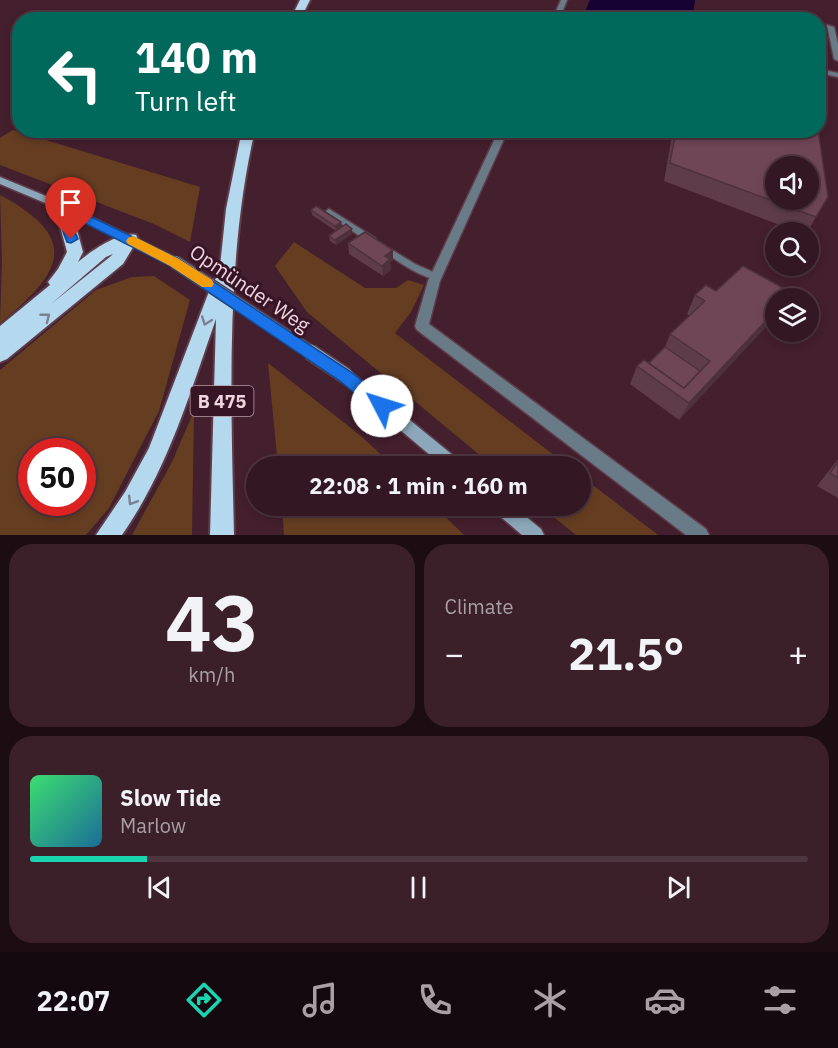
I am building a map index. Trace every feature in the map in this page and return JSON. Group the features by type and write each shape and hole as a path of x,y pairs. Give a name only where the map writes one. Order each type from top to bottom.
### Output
{"highway":[{"name":"B 475","path":"222,535 221,437 226,266 231,220 247,138"},
{"path":"27,315 65,272 75,252 68,226 54,203"},
{"path":"0,336 100,253 130,239"},
{"path":"0,354 117,260 130,239"},
{"path":"108,535 132,500 158,452 226,266"}],"main road":[{"name":"Opmünder Weg","path":"0,180 54,203 175,262 346,376 442,456"},
{"path":"513,516 535,535"}],"street":[{"path":"830,27 838,59"},
{"path":"500,138 436,277 422,326 700,535"}],"lane":[{"path":"329,212 412,266 436,277"}],"shaded area":[{"path":"590,0 695,0 693,12 585,12"},
{"path":"12,131 12,138 39,138 200,187 190,242 154,224 0,165 0,138"},
{"path":"0,195 26,211 43,227 52,242 54,257 49,272 38,288 0,323 2,262"},
{"path":"294,242 365,288 396,288 408,280 424,285 411,312 395,333 555,456 481,456 307,312 275,266"},
{"path":"154,276 190,300 159,411 109,508 86,535 0,535 0,370 96,290 132,277"},
{"path":"268,363 361,436 382,456 277,456"},
{"path":"194,411 192,535 132,535 172,462"},
{"path":"591,484 658,535 576,535 552,516 591,516"},
{"path":"283,516 444,516 464,535 284,535"}],"building":[{"path":"675,138 819,138 828,197 816,217 797,210 819,210 819,156 765,156 765,198 670,163"},
{"path":"316,206 341,222 335,226 311,210"},
{"path":"346,224 352,229 335,240 329,236"},
{"path":"365,232 393,250 385,256 390,259 382,266 348,243"},
{"path":"743,266 783,288 765,288 765,322 689,403 637,366 644,360 684,388 710,361 670,334 705,301 695,295 706,285 716,291"},
{"path":"665,347 700,371 684,388 649,363"},
{"path":"838,462 838,478 830,473"}],"slow traffic":[{"path":"133,241 175,262 207,284"}],"route":[{"path":"71,239 68,226 54,203 175,262 346,376 382,406"}]}
